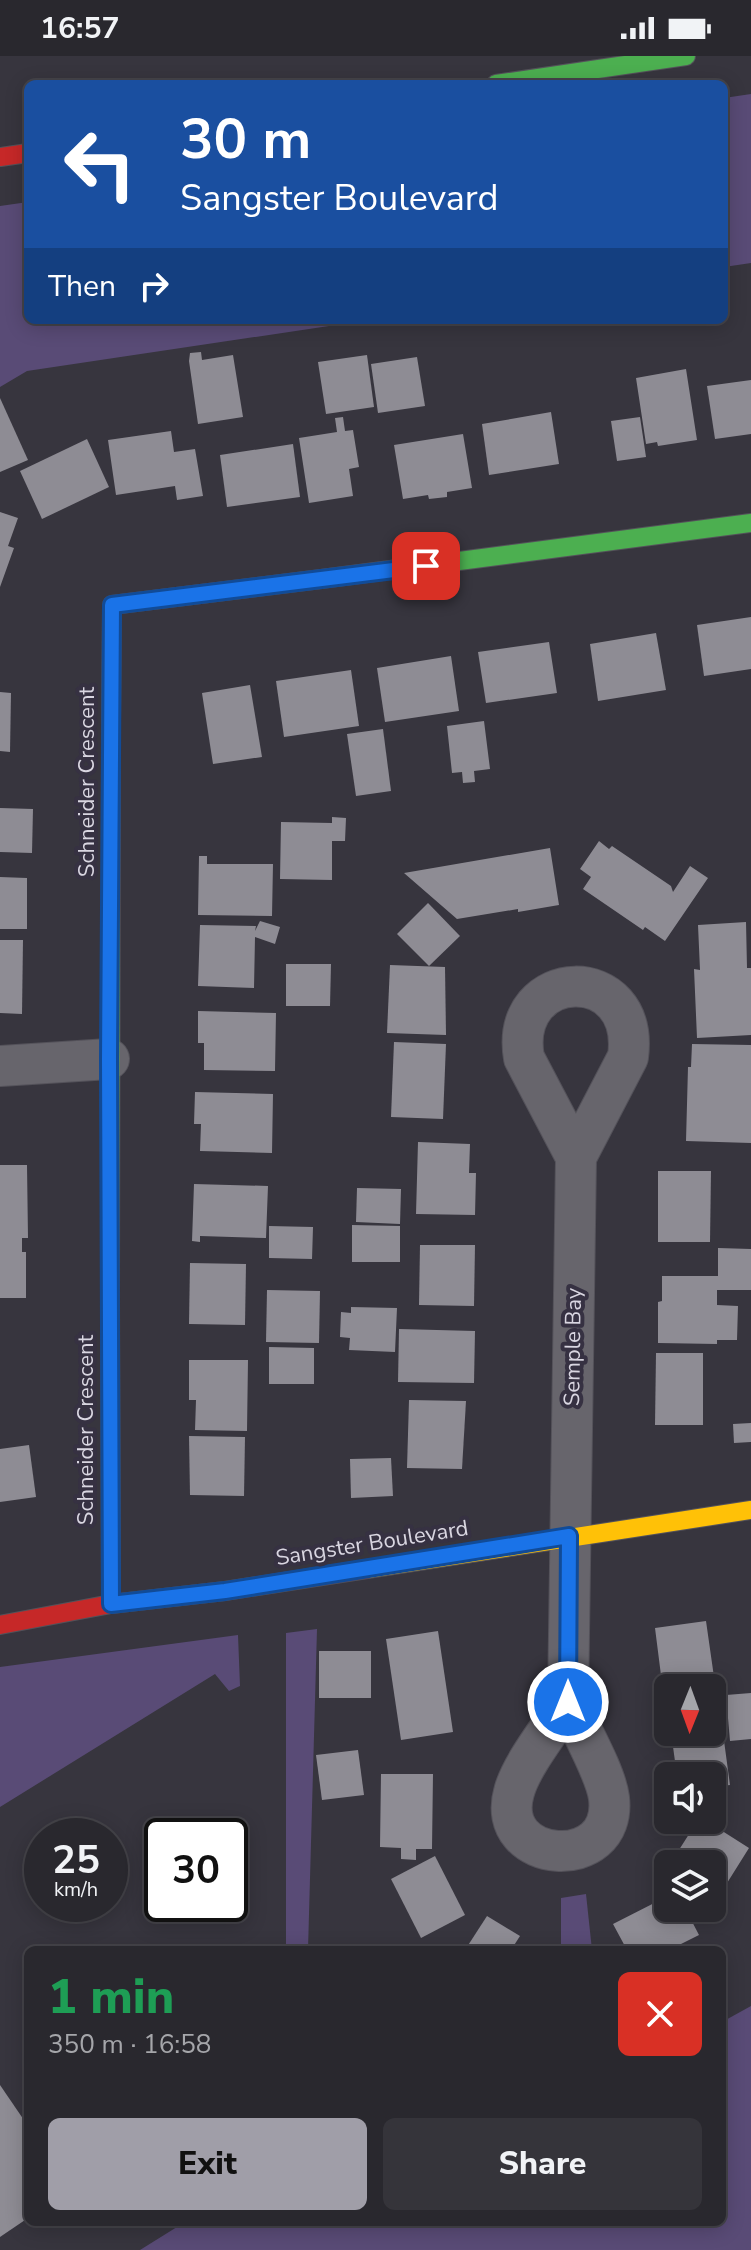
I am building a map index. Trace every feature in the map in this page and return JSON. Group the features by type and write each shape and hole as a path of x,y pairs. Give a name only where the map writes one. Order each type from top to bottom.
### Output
{"main road":[{"path":"523,80 686,56"},
{"path":"0,157 24,154"},
{"name":"Schneider Crescent","path":"111,1604 109,1059 112,605 751,523"},
{"name":"Sangster Boulevard","path":"0,1625 111,1604 225,1591 751,1510"}],"street":[{"path":"0,1066 109,1059"},
{"name":"Semple Bay","path":"568,1702 576,1157"}],"shaded area":[{"path":"751,94 751,263 728,266 728,97"},
{"path":"24,203 24,324 342,324 27,371 0,387 0,206"},
{"path":"317,1629 308,1946 286,1946 286,1633"},
{"path":"238,1635 240,1686 229,1691 215,1674 0,1807 0,1667"},
{"path":"586,1894 592,1946 561,1946 561,1898"},
{"path":"751,2006 751,2250 140,2250 179,2226 726,2226 726,2020"}],"building":[{"path":"201,352 202,360 233,355 243,417 198,424 189,361 190,353"},
{"path":"367,355 374,407 326,414 318,362"},
{"path":"417,357 425,406 378,413 371,364"},
{"path":"686,369 697,440 658,446 657,442 646,444 636,378"},
{"path":"751,380 751,434 715,439 707,386"},
{"path":"0,398 28,460 0,472"},
{"path":"551,412 559,464 489,475 482,424"},
{"path":"343,417 345,431 353,430 359,467 349,469 353,496 309,503 299,438 337,432 335,418"},
{"path":"640,417 646,457 617,461 611,421"},
{"path":"171,431 174,452 195,449 203,496 177,500 175,486 116,495 108,440"},
{"path":"463,434 472,488 447,492 447,497 429,499 428,495 403,499 394,445"},
{"path":"87,439 109,487 42,519 20,471"},
{"path":"293,444 300,497 227,507 220,455"},
{"path":"0,512 18,518 8,546 14,548 0,587"},
{"path":"751,617 751,669 704,676 697,625"},
{"path":"656,633 666,690 598,701 590,644"},
{"path":"549,642 557,693 486,703 478,652"},
{"path":"451,656 459,711 385,722 377,668"},
{"path":"351,670 359,726 284,737 276,681"},
{"path":"250,685 262,757 213,764 202,693"},
{"path":"0,692 11,693 10,752 0,751"},
{"path":"484,721 490,769 474,771 475,782 463,783 462,772 452,773 447,726"},
{"path":"383,729 391,791 356,796 347,734"},
{"path":"0,808 33,809 32,853 0,852"},
{"path":"332,817 346,818 345,841 332,841 332,880 280,879 281,822 332,823"},
{"path":"599,841 609,849 612,846 671,886 673,892 690,866 708,878 665,941 645,927 643,930 583,889 591,877 580,869"},
{"path":"550,848 559,905 457,919 404,873"},
{"path":"199,856 207,856 207,864 273,864 272,916 198,915"},
{"path":"0,877 27,878 27,929 0,929"},
{"path":"428,903 460,936 429,966 397,934"},
{"path":"260,921 280,927 275,944 255,937 254,988 198,986 200,925 256,926 255,931"},
{"path":"746,922 747,968 751,968 751,1035 697,1038 694,969 700,970 698,925"},
{"path":"0,940 23,940 22,1014 0,1013"},
{"path":"286,964 331,964 330,1006 286,1006"},
{"path":"390,965 445,967 446,1035 387,1033"},
{"path":"198,1011 276,1013 275,1071 204,1070 204,1043 198,1043"},
{"path":"394,1042 446,1044 443,1119 391,1117"},
{"path":"692,1044 751,1045 751,1143 686,1141 688,1067 691,1067"},
{"path":"195,1092 273,1094 272,1153 200,1151 201,1124 194,1124"},
{"path":"418,1142 470,1144 469,1173 476,1173 475,1215 416,1214"},
{"path":"0,1165 27,1165 28,1238 22,1238 22,1252 26,1252 26,1298 0,1298"},
{"path":"658,1171 711,1171 710,1242 658,1242"},
{"path":"194,1184 268,1186 266,1238 200,1236 200,1242 192,1241"},
{"path":"357,1188 401,1189 400,1224 356,1222"},
{"path":"352,1225 400,1226 400,1262 352,1262"},
{"path":"269,1226 313,1227 312,1259 269,1258"},
{"path":"420,1245 475,1245 474,1306 419,1305"},
{"path":"718,1248 751,1249 751,1290 717,1290 717,1305 738,1306 737,1340 717,1340 717,1344 658,1343 658,1302 662,1301 662,1276 718,1276"},
{"path":"190,1263 246,1264 245,1325 189,1324"},
{"path":"267,1290 320,1291 319,1343 266,1342"},
{"path":"351,1307 397,1308 395,1352 349,1350 350,1338 340,1337 341,1312 351,1313"},
{"path":"399,1329 475,1331 474,1383 398,1382"},
{"path":"269,1347 314,1348 314,1384 269,1384"},
{"path":"656,1353 703,1353 703,1425 655,1425"},
{"path":"189,1360 248,1360 247,1431 195,1430 196,1400 189,1400"},
{"path":"409,1400 466,1401 462,1469 407,1468"},
{"path":"751,1423 751,1442 734,1443 733,1424"},
{"path":"189,1436 245,1437 244,1496 190,1495"},
{"path":"29,1445 36,1497 0,1502 0,1449"},
{"path":"391,1458 393,1496 351,1498 350,1459"},
{"path":"706,1621 714,1674 661,1674 655,1628"},
{"path":"438,1631 453,1732 401,1740 386,1639"},
{"path":"319,1651 371,1651 371,1698 319,1698"},
{"path":"751,1693 751,1739 730,1741 726,1695"},
{"path":"673,1746 725,1746 730,1785 726,1785 726,1762 675,1762"},
{"path":"358,1750 364,1795 322,1800 316,1755"},
{"path":"381,1774 433,1774 432,1849 416,1849 416,1860 401,1859 401,1848 380,1847"},
{"path":"726,1833 749,1848 726,1885 726,1850 679,1850 689,1834"},
{"path":"435,1856 465,1915 421,1938 391,1879"},
{"path":"654,1903 654,1922 692,1922 699,1935 677,1946 625,1946 613,1924"},
{"path":"487,1916 520,1936 514,1946 468,1946"},
{"path":"0,2085 24,2120 24,2221 0,2237"}],"traffic: fast":[{"path":"523,80 686,56"},
{"path":"321,579 751,523"},
{"path":"110,1296 111,722"}],"traffic: slow":[{"path":"111,722 112,605 321,579"},
{"path":"367,1569 751,1510"}],"traffic: jam":[{"path":"0,157 24,154"},
{"path":"110,1296 111,1604"},
{"path":"0,1625 111,1604 225,1591 367,1569"}],"route":[{"path":"426,566 112,605 109,1059 111,1604 225,1591 569,1536 568,1702"}]}
